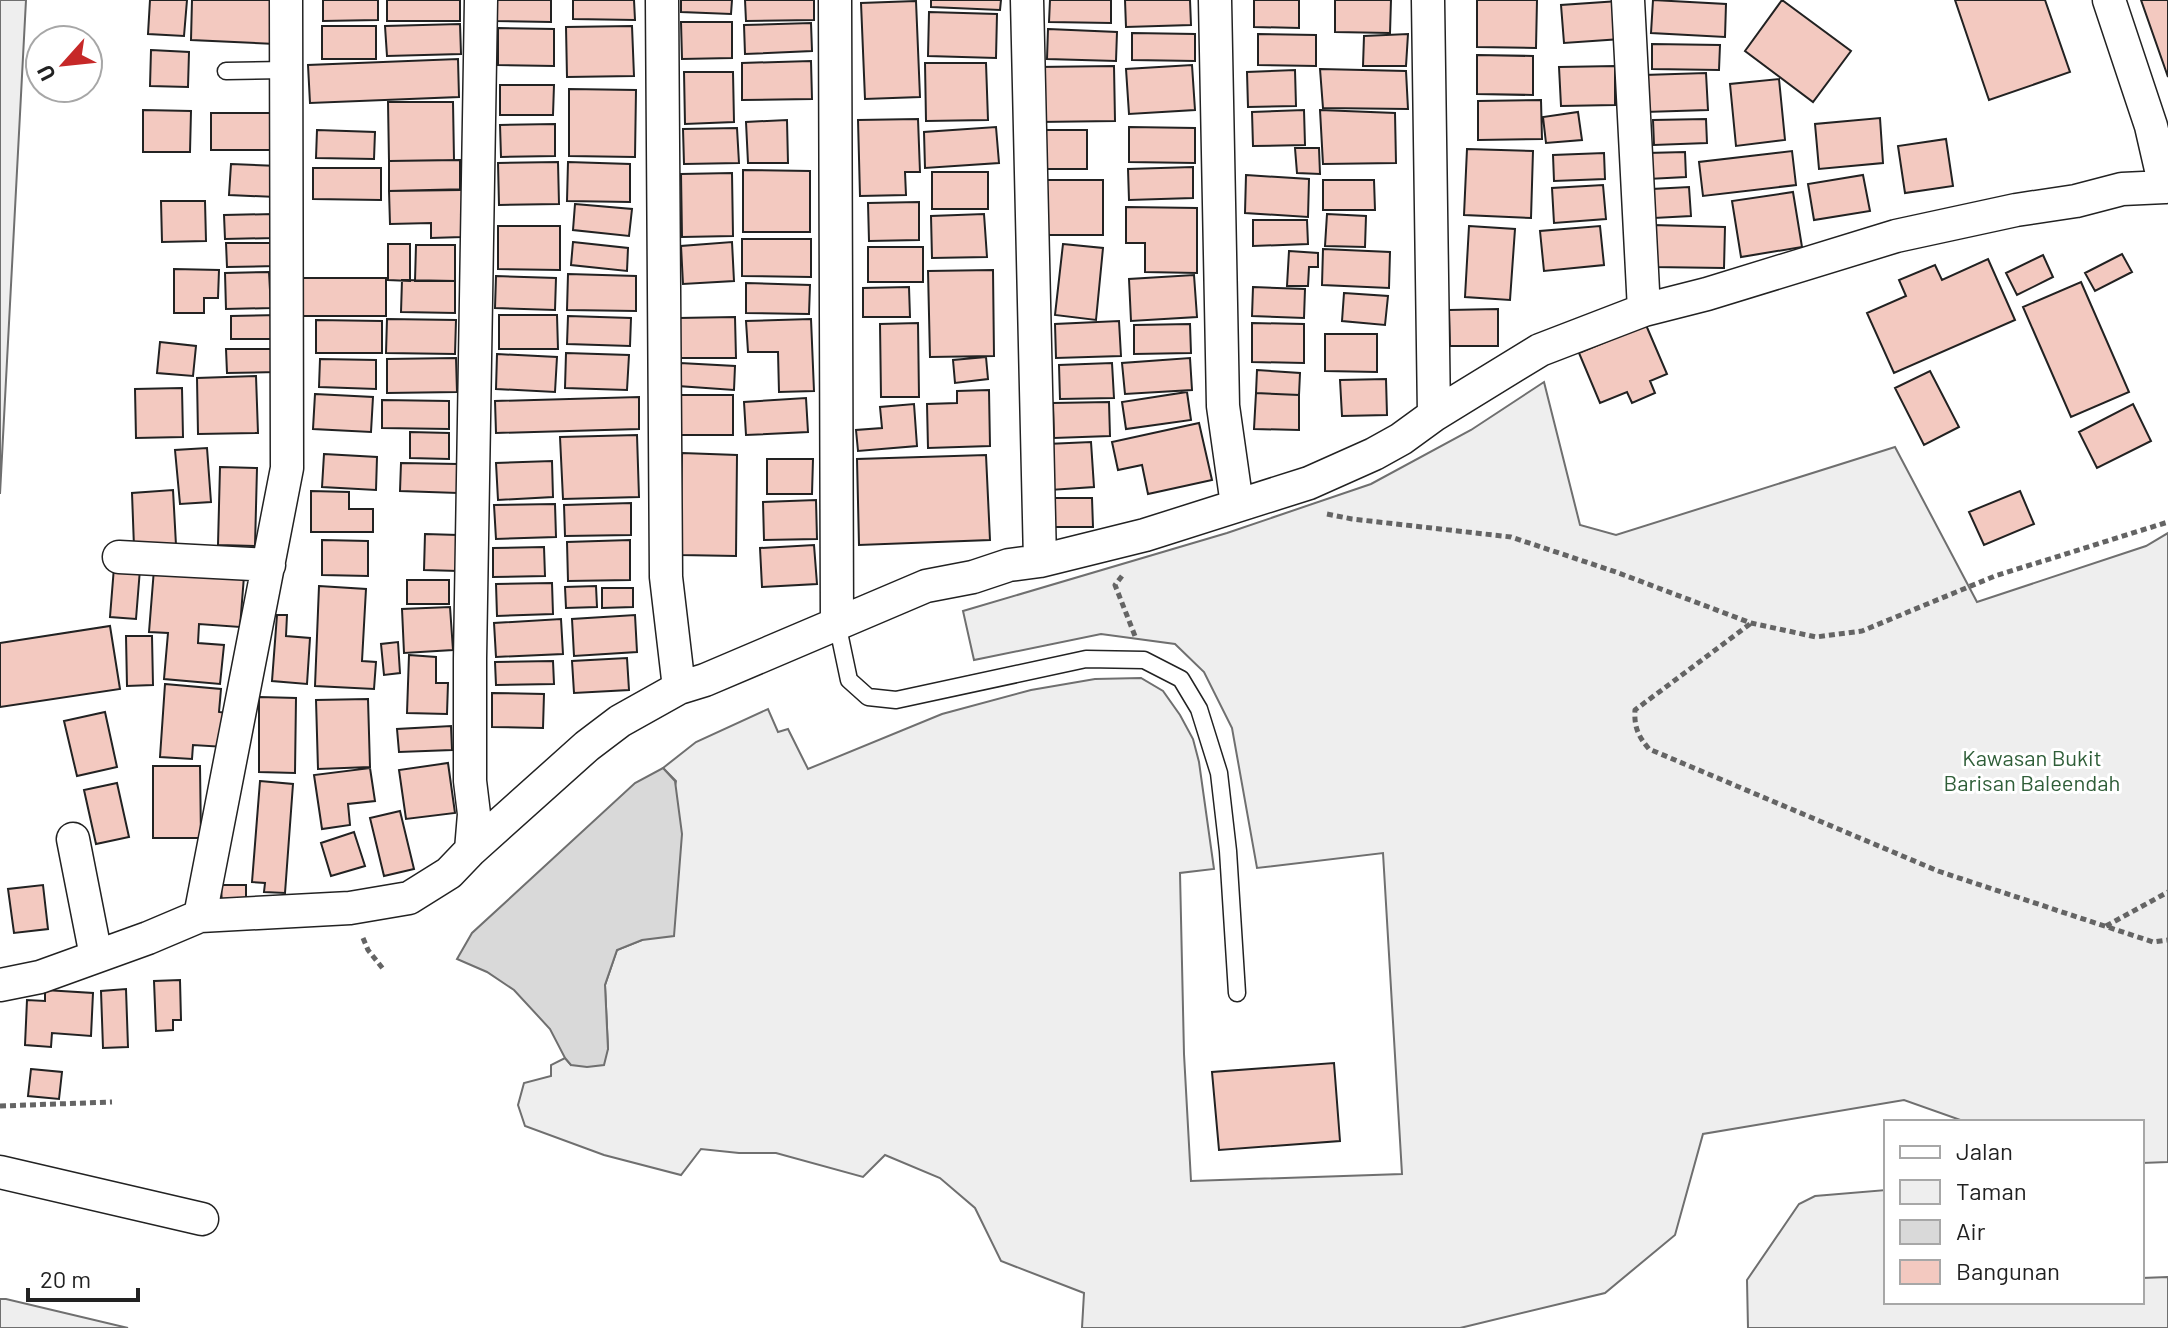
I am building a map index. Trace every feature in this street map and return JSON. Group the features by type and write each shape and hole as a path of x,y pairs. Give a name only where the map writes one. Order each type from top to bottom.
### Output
{"street":[{"path":"200,916 287,468 286,0"},
{"path":"471,850 474,814 470,781 470,659 481,0"},
{"path":"662,0 666,577 679,688"},
{"path":"835,0 837,623"},
{"path":"1027,0 1040,561"},
{"path":"1215,0 1223,406 1237,505"},
{"path":"1428,0 1434,415"},
{"path":"1628,0 1644,310"},
{"path":"0,985 40,977 200,916 350,908 409,898 449,873 598,738 620,721 679,688 705,680 926,586 1145,535 1309,483 1401,439 1434,415 1540,350 1644,310 1896,236 2122,189 2165,187 2160,123 2109,0"},
{"path":"119,557 269,565"},
{"path":"73,839 96,956"},
{"path":"0,1172 202,1219"}],"lane":[{"path":"226,71 286,70"},
{"path":"837,623 849,680 868,697 896,700 1086,659 1144,660 1181,679 1199,709 1219,773 1228,851 1237,993"}],"path":[{"path":"1314,511 1352,519 1511,537 1616,572 1751,623 1816,637 1862,631 1995,576 2168,522"},
{"path":"1144,660 1115,585 1133,562 1145,535"},
{"path":"1751,623 1635,710 1634,723 1638,736 1649,749 1938,871 2153,942 2168,940"},
{"path":"2105,927 2168,892"},
{"path":"0,1106 112,1102"}],"green space":[{"path":"0,0 26,0 24,24 0,494"},
{"name":"Kawasan Bukit Barisan Baleendah","path":"1544,382 1580,525 1616,535 1895,447 1977,602 2146,546 2168,533 2168,1162 2144,1163 2144,1120 1960,1120 1904,1100 1703,1134 1675,1235 1605,1293 1460,1328 1082,1328 1084,1293 1001,1261 975,1208 940,1178 885,1155 863,1177 776,1153 701,1149 681,1175 604,1155 525,1126 518,1105 524,1083 551,1076 551,1065 565,1058 571,1065 608,1049 605,985 617,950 642,940 676,781 663,768 696,742 768,709 778,732 788,729 808,769 942,714 1031,690 1095,679 1141,678 1163,691 1193,739 1214,869 1180,873 1184,1054 1191,1181 1402,1174 1383,853 1257,868 1232,728 1204,672 1175,644 1101,634 974,660 963,611 1227,533 1371,484 1471,430"},
{"path":"1884,1190 1884,1304 2144,1304 2144,1278 2168,1277 2168,1328 1748,1328 1747,1280 1799,1204 1815,1196"},
{"path":"0,1299 6,1299 128,1328 0,1328"}],"water":[{"path":"663,768 675,781 682,834 674,936 642,940 617,950 605,985 608,1049 604,1065 571,1065 550,1029 514,990 487,972 457,959 472,933 635,783"}],"building":[{"path":"150,0 187,0 184,36 148,34"},
{"path":"192,0 277,0 275,44 191,40"},
{"path":"323,0 378,0 378,20 323,21"},
{"path":"387,0 460,0 460,21 387,21"},
{"path":"495,0 551,0 551,22 495,21"},
{"path":"573,0 634,0 635,20 573,19"},
{"path":"681,0 732,0 731,14 681,12"},
{"path":"745,0 814,0 814,20 746,21"},
{"path":"931,0 1001,0 1000,10 931,7"},
{"path":"1050,0 1111,0 1111,23 1049,22"},
{"path":"1125,0 1190,0 1191,25 1126,27"},
{"path":"1254,0 1299,0 1299,28 1254,27"},
{"path":"1335,0 1391,0 1390,33 1335,32"},
{"path":"1477,0 1537,0 1536,48 1477,47"},
{"path":"1653,0 1726,4 1725,37 1651,33"},
{"path":"1782,0 1851,51 1813,102 1745,51"},
{"path":"1955,0 2045,0 2070,72 1989,100"},
{"path":"2141,0 2168,0 2168,77"},
{"path":"916,1 920,97 865,99 861,3"},
{"path":"1619,1 1621,39 1564,43 1561,5"},
{"path":"929,12 997,14 996,58 928,56"},
{"path":"681,22 732,22 732,58 682,59"},
{"path":"811,23 812,51 745,54 744,25"},
{"path":"460,24 461,54 387,56 385,26"},
{"path":"322,26 376,26 376,59 322,59"},
{"path":"632,26 634,76 567,77 566,27"},
{"path":"498,28 554,29 554,66 498,65"},
{"path":"1048,29 1117,32 1116,61 1047,59"},
{"path":"1132,33 1195,34 1195,61 1132,60"},
{"path":"1258,34 1316,35 1316,66 1258,65"},
{"path":"1408,34 1406,66 1363,66 1364,36"},
{"path":"1652,44 1720,45 1719,70 1652,69"},
{"path":"151,50 189,52 188,87 150,86"},
{"path":"1477,55 1533,56 1533,95 1477,94"},
{"path":"458,59 459,97 310,103 308,65"},
{"path":"811,61 812,99 742,100 742,63"},
{"path":"925,63 986,63 988,120 926,121"},
{"path":"1192,65 1195,110 1129,114 1126,69"},
{"path":"1114,66 1115,121 1038,122 1037,67"},
{"path":"1615,66 1615,105 1561,106 1559,67"},
{"path":"1320,69 1406,71 1408,109 1323,108"},
{"path":"1295,70 1296,106 1248,107 1247,72"},
{"path":"684,72 733,72 734,122 685,124"},
{"path":"1706,73 1708,110 1645,112 1644,75"},
{"path":"1779,79 1785,140 1736,146 1730,84"},
{"path":"500,85 554,85 553,115 500,115"},
{"path":"569,89 636,90 635,157 569,156"},
{"path":"1541,100 1542,139 1478,140 1478,101"},
{"path":"388,102 453,102 454,160 389,161"},
{"path":"143,110 191,111 190,152 143,152"},
{"path":"1304,110 1305,145 1253,146 1252,112"},
{"path":"1320,110 1395,113 1396,163 1323,164"},
{"path":"1578,112 1582,140 1546,143 1543,117"},
{"path":"211,113 276,113 276,150 211,150"},
{"path":"1880,118 1883,163 1819,169 1815,124"},
{"path":"918,119 920,172 905,172 906,195 860,196 858,120"},
{"path":"1706,119 1707,143 1654,145 1653,120"},
{"path":"787,120 788,163 748,163 746,122"},
{"path":"555,124 555,156 501,157 500,125"},
{"path":"996,127 999,163 925,168 924,132"},
{"path":"1129,127 1195,128 1195,163 1129,162"},
{"path":"737,128 739,163 684,164 683,129"},
{"path":"317,130 375,132 374,159 316,158"},
{"path":"1045,130 1087,130 1087,169 1045,169"},
{"path":"1946,139 1953,186 1905,193 1898,146"},
{"path":"1295,148 1319,148 1320,174 1297,173"},
{"path":"1467,149 1533,151 1531,218 1464,215"},
{"path":"1792,151 1796,185 1703,196 1699,162"},
{"path":"1685,152 1686,177 1648,179 1647,153"},
{"path":"1604,153 1605,179 1554,181 1553,155"},
{"path":"460,160 460,190 389,191 389,161"},
{"path":"558,162 559,204 499,205 498,163"},
{"path":"568,162 630,164 630,202 567,201"},
{"path":"231,164 278,166 276,197 229,195"},
{"path":"1193,167 1193,198 1129,200 1128,169"},
{"path":"313,168 381,168 381,200 313,199"},
{"path":"743,170 810,171 810,232 743,232"},
{"path":"932,172 988,172 988,209 932,209"},
{"path":"732,173 733,236 682,237 681,174"},
{"path":"1246,175 1309,179 1308,217 1245,213"},
{"path":"1863,175 1870,211 1814,220 1808,184"},
{"path":"1047,180 1103,180 1103,235 1047,235"},
{"path":"1323,180 1374,180 1375,210 1323,210"},
{"path":"1603,185 1606,219 1554,223 1552,188"},
{"path":"1689,187 1691,216 1654,218 1652,189"},
{"path":"470,189 471,215 461,215 462,237 431,238 431,223 390,224 389,191"},
{"path":"1793,192 1802,247 1741,257 1732,201"},
{"path":"161,201 205,201 206,241 162,242"},
{"path":"919,202 919,240 869,241 868,203"},
{"path":"575,204 632,209 629,236 573,230"},
{"path":"1126,207 1197,208 1197,273 1145,272 1145,243 1126,243"},
{"path":"273,214 274,238 225,239 224,215"},
{"path":"984,214 987,257 932,258 931,216"},
{"path":"1327,214 1366,216 1365,247 1325,246"},
{"path":"1253,220 1307,220 1308,244 1253,246"},
{"path":"1652,225 1725,227 1724,268 1652,267"},
{"path":"498,226 560,226 560,270 498,269"},
{"path":"1469,226 1515,229 1510,300 1465,297"},
{"path":"1600,226 1604,265 1544,271 1540,231"},
{"path":"742,239 811,239 811,277 742,276"},
{"path":"573,242 628,248 627,271 571,265"},
{"path":"732,242 734,281 683,284 681,246"},
{"path":"226,243 276,243 276,266 227,267"},
{"path":"388,244 410,244 410,281 388,280"},
{"path":"1063,244 1103,248 1096,320 1055,315"},
{"path":"416,245 455,245 455,281 415,281"},
{"path":"868,247 923,247 923,282 868,282"},
{"path":"1323,249 1390,252 1389,288 1322,285"},
{"path":"1289,251 1318,253 1318,267 1309,267 1308,286 1287,286"},
{"path":"2122,254 2132,272 2095,291 2085,273"},
{"path":"2043,255 2053,277 2017,295 2006,273"},
{"path":"1988,259 2015,320 1894,373 1867,313 1906,296 1899,280 1935,265 1942,280"},
{"path":"174,269 219,270 218,298 204,298 204,313 174,313"},
{"path":"993,270 994,356 930,357 928,271"},
{"path":"269,272 271,308 226,309 225,273"},
{"path":"568,274 636,276 636,311 567,310"},
{"path":"1194,275 1197,317 1131,321 1129,279"},
{"path":"496,276 556,278 555,310 495,308"},
{"path":"301,278 386,278 386,316 302,316"},
{"path":"402,280 455,281 455,313 401,312"},
{"path":"2081,282 2129,392 2071,417 2023,307"},
{"path":"746,283 810,285 809,314 746,313"},
{"path":"909,287 910,317 863,317 863,288"},
{"path":"1253,287 1305,289 1304,318 1252,316"},
{"path":"1344,293 1388,296 1385,325 1342,321"},
{"path":"1498,309 1498,346 1450,346 1449,310"},
{"path":"280,315 280,339 231,339 231,316"},
{"path":"499,315 557,315 558,349 499,349"},
{"path":"568,316 631,318 630,346 567,344"},
{"path":"735,317 736,358 679,358 679,318"},
{"path":"387,319 456,320 455,354 386,353"},
{"path":"811,319 814,391 779,392 778,352 748,352 746,321"},
{"path":"316,320 382,321 382,353 316,353"},
{"path":"1119,321 1121,356 1056,358 1055,324"},
{"path":"918,323 919,397 881,397 880,324"},
{"path":"1252,323 1304,324 1304,363 1252,362"},
{"path":"1190,324 1191,353 1134,354 1134,325"},
{"path":"1646,325 1667,374 1650,381 1655,393 1632,403 1627,392 1600,403 1579,353"},
{"path":"1325,334 1377,334 1377,372 1325,371"},
{"path":"160,342 196,346 193,376 157,373"},
{"path":"226,349 277,349 277,372 227,373"},
{"path":"566,353 629,355 627,390 565,388"},
{"path":"497,354 557,357 555,392 496,389"},
{"path":"986,357 988,379 955,383 953,360"},
{"path":"456,358 457,392 387,393 387,359"},
{"path":"1190,358 1192,390 1125,394 1122,363"},
{"path":"320,359 376,360 376,389 319,387"},
{"path":"680,363 735,366 734,390 678,386"},
{"path":"1112,363 1114,398 1060,399 1059,365"},
{"path":"1257,370 1300,373 1299,395 1256,393"},
{"path":"1930,371 1959,427 1924,445 1895,388"},
{"path":"256,376 258,433 198,434 197,378"},
{"path":"1386,379 1387,415 1342,416 1340,380"},
{"path":"182,388 183,437 136,438 135,389"},
{"path":"989,390 990,446 928,448 927,404 957,403 957,391"},
{"path":"1187,392 1191,420 1126,429 1122,402"},
{"path":"1256,393 1299,395 1299,430 1254,429"},
{"path":"315,394 373,397 371,432 313,429"},
{"path":"675,395 733,395 733,435 675,435"},
{"path":"639,397 639,429 496,433 495,401"},
{"path":"806,398 808,432 746,435 744,402"},
{"path":"382,400 449,401 449,429 382,428"},
{"path":"1109,402 1110,436 1054,438 1053,403"},
{"path":"914,404 917,446 858,451 856,430 882,428 880,407"},
{"path":"2133,404 2151,441 2097,468 2079,432"},
{"path":"1199,423 1212,480 1148,494 1142,465 1118,470 1112,442"},
{"path":"410,432 449,433 449,459 410,458"},
{"path":"637,435 639,497 563,499 560,437"},
{"path":"1091,442 1094,487 1050,490 1047,444"},
{"path":"207,448 211,502 180,504 175,450"},
{"path":"682,453 737,455 736,556 680,555"},
{"path":"324,454 377,457 376,490 322,487"},
{"path":"986,455 990,540 859,545 857,459"},
{"path":"767,459 813,459 812,494 767,494"},
{"path":"552,461 553,497 498,500 496,463"},
{"path":"401,463 458,464 458,493 400,491"},
{"path":"220,467 257,468 255,546 218,545"},
{"path":"173,490 176,545 134,547 132,493"},
{"path":"311,491 349,492 349,509 373,509 373,532 311,532"},
{"path":"2020,491 2034,524 1984,545 1969,512"},
{"path":"1049,498 1092,498 1093,527 1049,527"},
{"path":"816,500 817,539 764,540 763,502"},
{"path":"631,503 631,535 565,536 564,505"},
{"path":"555,504 556,537 496,539 494,505"},
{"path":"425,534 458,535 458,571 424,570"},
{"path":"322,540 368,541 368,576 322,575"},
{"path":"630,540 630,580 568,581 567,542"},
{"path":"814,545 817,584 762,587 760,548"},
{"path":"544,547 545,576 493,577 493,548"},
{"path":"114,567 140,569 136,619 110,617"},
{"path":"154,569 244,576 240,627 199,624 198,643 224,645 220,684 164,679 168,633 149,632"},
{"path":"407,580 449,580 449,604 407,604"},
{"path":"552,583 553,614 497,616 496,584"},
{"path":"319,586 366,589 362,661 376,662 374,689 315,686"},
{"path":"596,586 597,607 566,608 565,587"},
{"path":"602,588 633,588 633,607 602,608"},
{"path":"450,607 453,650 404,653 402,609"},
{"path":"277,615 287,615 286,636 310,638 307,684 272,681"},
{"path":"635,615 637,652 574,656 572,619"},
{"path":"561,619 563,654 496,657 494,623"},
{"path":"110,626 120,689 0,707 0,643"},
{"path":"126,636 152,636 153,685 127,686"},
{"path":"398,642 400,673 384,675 381,644"},
{"path":"409,655 436,657 436,683 448,683 447,714 407,713"},
{"path":"627,658 629,690 574,693 572,661"},
{"path":"553,661 554,684 496,685 495,662"},
{"path":"165,684 221,689 219,712 227,713 225,747 193,745 192,759 160,757"},
{"path":"492,693 544,694 543,728 492,727"},
{"path":"259,697 296,698 295,773 259,772"},
{"path":"368,699 370,767 318,769 316,700"},
{"path":"105,712 117,767 77,776 64,721"},
{"path":"451,726 452,750 399,752 397,729"},
{"path":"448,763 455,813 406,819 399,770"},
{"path":"153,766 200,766 201,838 153,838"},
{"path":"370,768 375,801 348,804 350,825 322,829 314,775"},
{"path":"260,781 293,784 285,893 264,892 265,883 252,882"},
{"path":"117,783 129,837 96,844 84,790"},
{"path":"400,811 414,869 384,876 370,818"},
{"path":"354,832 365,866 331,876 321,843"},
{"path":"43,885 48,929 14,933 8,889"},
{"path":"221,885 246,885 246,906 222,907"},
{"path":"180,980 181,1020 173,1020 173,1030 156,1031 154,981"},
{"path":"126,989 128,1047 103,1048 101,991"},
{"path":"45,990 93,993 91,1036 52,1033 51,1047 25,1045 27,1000 45,1001"},
{"path":"1334,1063 1340,1141 1219,1150 1212,1072"},
{"path":"31,1069 62,1072 59,1099 28,1096"}]}
